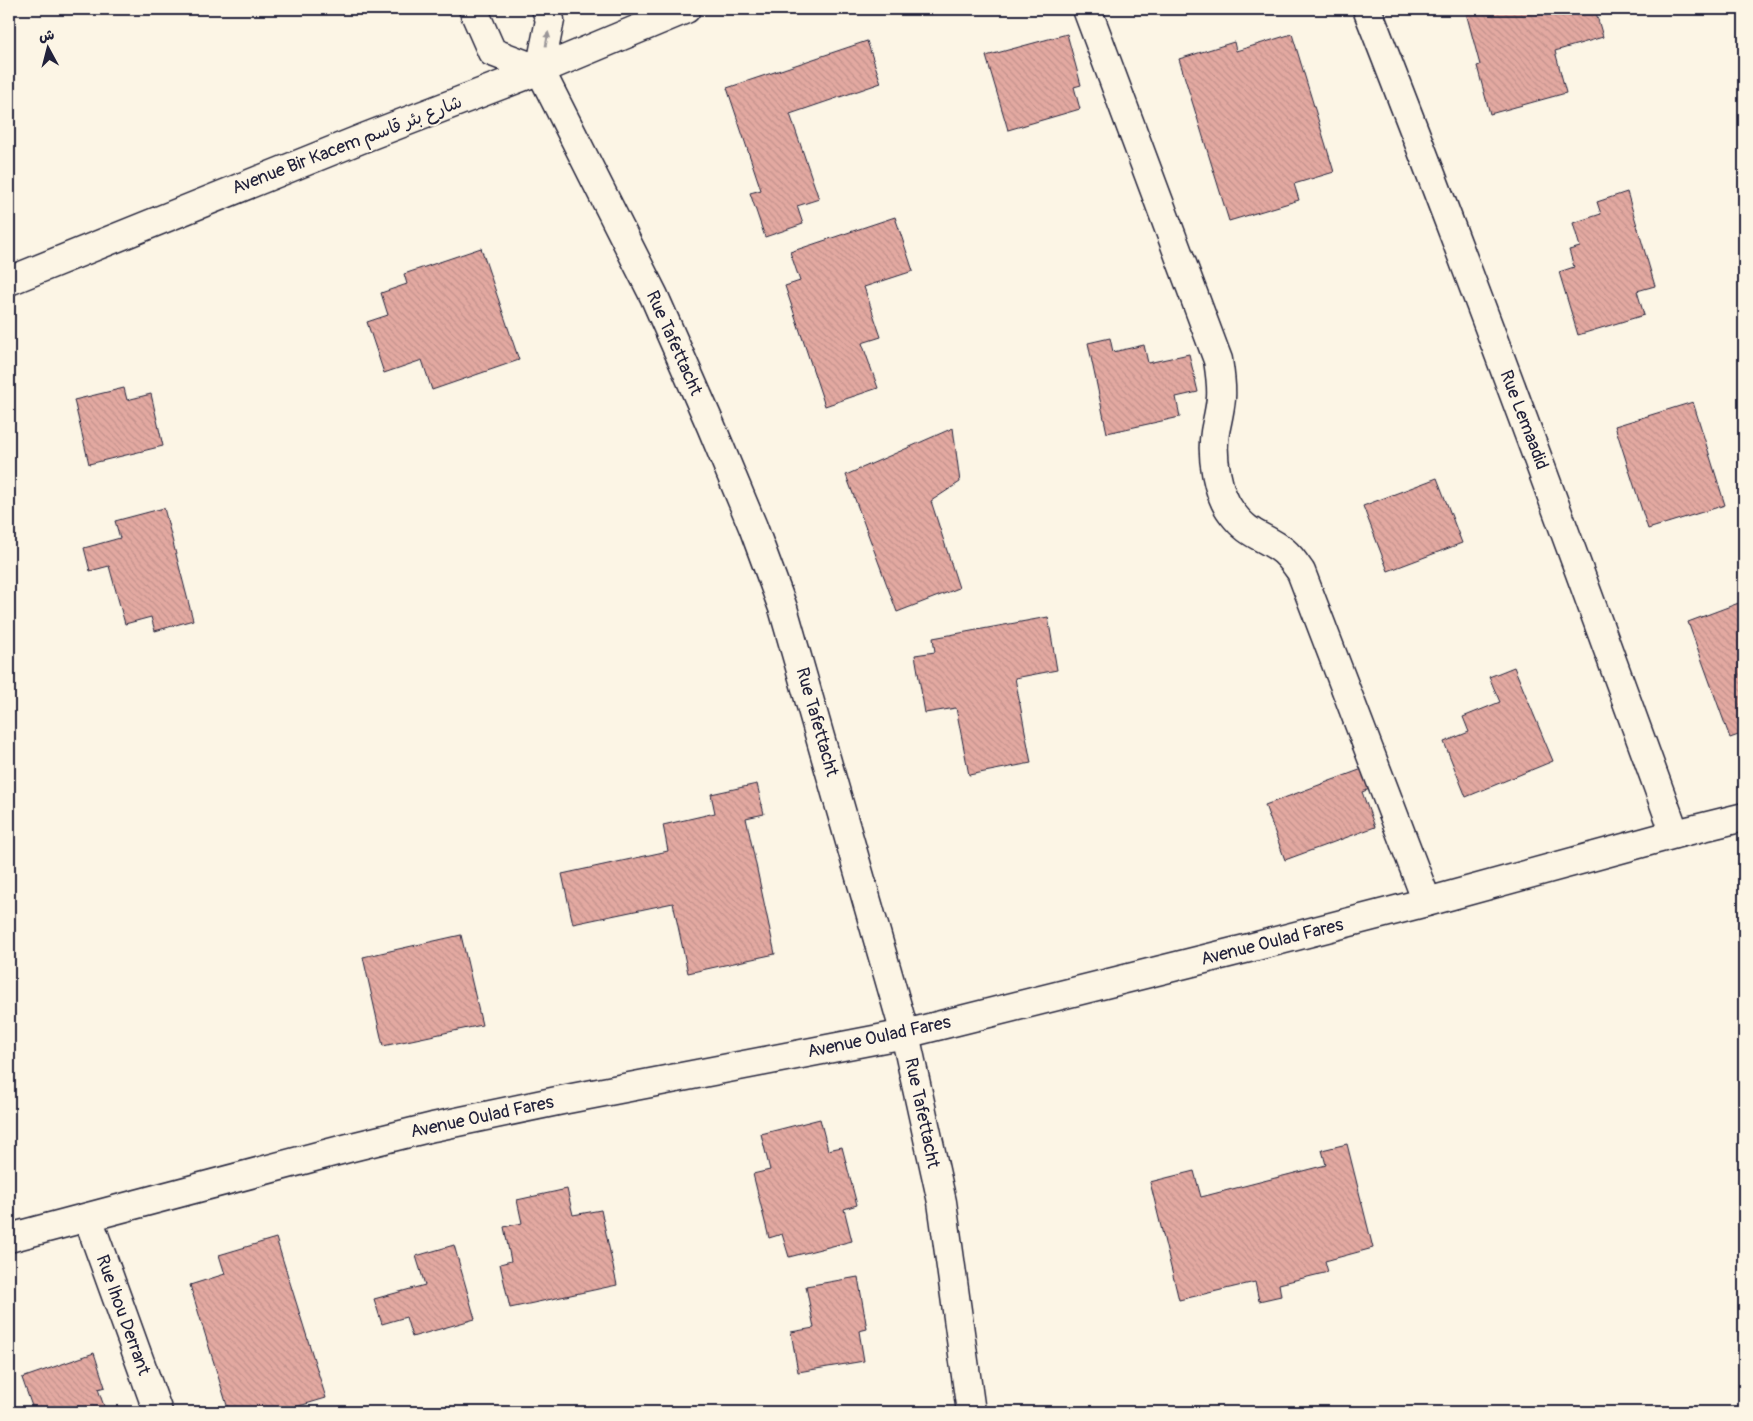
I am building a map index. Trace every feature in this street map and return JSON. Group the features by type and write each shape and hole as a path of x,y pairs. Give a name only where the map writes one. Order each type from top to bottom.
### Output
{"street":[{"path":"473,9 492,52 540,70 550,20 546,9"},
{"name":"Avenue Bir Kacem شارع بئر قاسم","path":"9,281 357,140 540,70 686,9"},
{"path":"1087,9 1218,360 1222,397 1214,450 1216,468 1224,499 1230,512 1250,533 1279,547 1291,558 1301,572 1427,902"},
{"name":"Rue Lemaadid","path":"1367,9 1435,182 1553,497 1675,834"},
{"name":"Rue Tafettacht","path":"540,70 654,296 711,426 783,608 905,1034 942,1202 971,1412"},
{"name":"Avenue Oulad Fares","path":"9,1238 434,1127 562,1100 905,1034 1427,902 1744,817"},
{"name":"Rue Ihou Derrant","path":"88,1218 158,1412"}],"building":[{"path":"1465,9 1595,9 1603,37 1555,51 1566,93 1490,114 1477,66 1480,65"},
{"path":"1067,34 1081,85 1074,87 1080,109 1008,130 986,56"},
{"path":"1292,34 1334,172 1294,184 1299,200 1229,221 1179,59 1234,42 1236,51"},
{"path":"867,41 881,83 790,114 819,199 797,206 803,224 765,237 750,193 761,190 727,88"},
{"path":"1627,192 1655,286 1637,291 1644,315 1578,335 1559,272 1574,267 1569,250 1580,247 1573,223 1601,214 1597,202"},
{"path":"895,217 913,271 864,287 881,337 862,343 878,388 825,406 785,286 800,281 790,252"},
{"path":"481,248 519,360 432,390 422,360 384,373 367,322 388,315 381,293 407,284 404,274"},
{"path":"1110,338 1113,352 1144,345 1148,363 1189,354 1198,392 1176,397 1180,417 1107,433 1088,343"},
{"path":"124,388 127,400 151,394 163,446 89,464 74,400"},
{"path":"1693,402 1725,505 1648,529 1615,426"},
{"path":"953,428 960,482 931,501 959,588 897,612 846,475"},
{"path":"1437,478 1462,543 1388,571 1363,506"},
{"path":"164,508 193,620 155,631 151,617 125,624 109,566 90,571 84,548 120,538 115,521"},
{"path":"1744,601 1744,733 1730,738 1688,622"},
{"path":"1048,617 1057,670 1015,678 1031,763 969,775 956,708 925,713 915,655 935,652 933,638"},
{"path":"1514,667 1553,761 1466,797 1444,742 1469,732 1463,717 1500,702 1489,677"},
{"path":"1365,768 1372,788 1362,792 1375,827 1285,860 1265,805"},
{"path":"757,784 764,814 746,818 775,954 688,973 673,903 573,924 562,874 668,851 663,825 715,813 711,794"},
{"path":"461,935 482,1025 383,1046 363,957"},
{"path":"820,1119 828,1150 842,1147 857,1205 844,1209 852,1241 789,1257 782,1234 769,1238 753,1174 770,1170 761,1134"},
{"path":"1347,1144 1373,1248 1325,1261 1328,1272 1279,1284 1281,1296 1259,1301 1255,1282 1179,1300 1150,1182 1194,1171 1201,1197 1326,1165 1322,1150"},
{"path":"567,1189 573,1215 601,1210 617,1285 510,1308 500,1264 511,1261 504,1227 522,1223 517,1200"},
{"path":"276,1238 326,1398 279,1412 229,1412 190,1285 225,1274 219,1255"},
{"path":"454,1245 475,1319 412,1337 406,1317 382,1324 374,1299 425,1285 416,1256"},
{"path":"858,1277 867,1329 859,1331 864,1361 798,1372 791,1332 814,1328 806,1286"},
{"path":"94,1353 105,1387 98,1389 106,1412 34,1412 22,1378"}]}
